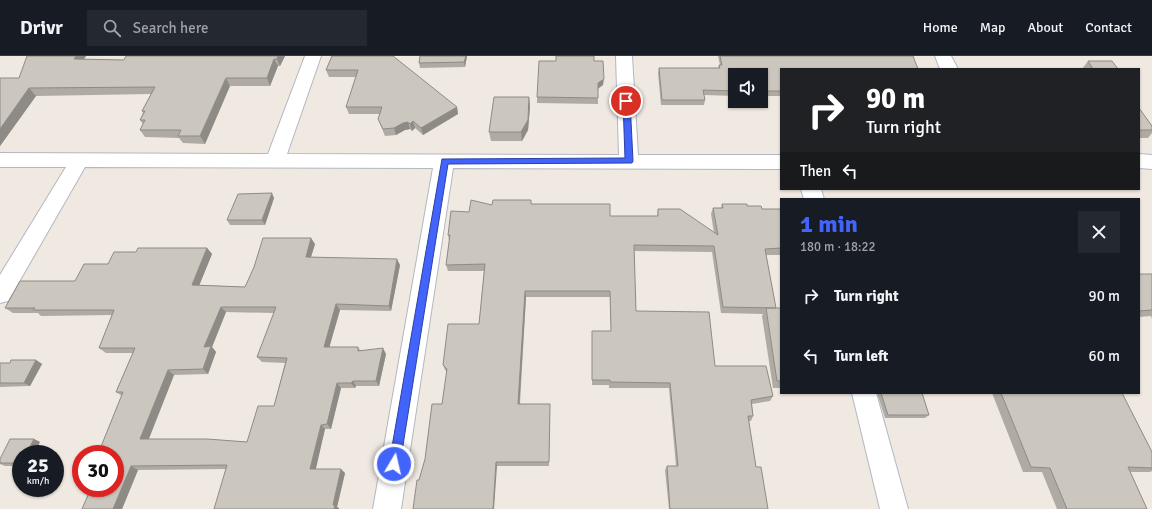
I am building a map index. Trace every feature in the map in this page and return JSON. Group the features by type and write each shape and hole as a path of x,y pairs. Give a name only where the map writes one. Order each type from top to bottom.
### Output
{"street":[{"path":"275,160 313,56"},
{"path":"624,56 629,161"},
{"path":"943,56 949,68"},
{"path":"0,160 780,162"},
{"path":"0,294 80,160"},
{"path":"387,509 444,161"},
{"path":"1140,162 1152,162"},
{"path":"864,394 894,509"}],"building":[{"path":"27,56 76,56 74,59 124,60 126,56 278,56 277,59 274,59 267,78 226,78 200,136 178,136 181,130 140,130 145,120 140,120 145,111 142,111 155,87 29,88 0,129 0,78 19,78"},
{"path":"332,56 393,56 457,107 421,128 413,121 410,124 408,122 394,128 383,129 378,119 382,107 346,107 358,70 326,70"},
{"path":"420,56 466,56 464,62 419,63"},
{"path":"556,56 594,56 594,61 603,61 604,79 598,83 598,98 537,97 539,61 556,61"},
{"path":"720,56 913,56 918,68 780,68 780,91 768,91 768,68 728,68 728,91 703,90 705,100 662,100 659,68 720,68 719,65 722,65"},
{"path":"1088,61 1112,61 1117,68 1092,68"},
{"path":"494,97 529,97 528,120 521,132 489,132"},
{"path":"1140,109 1152,126 1152,130 1140,130"},
{"path":"272,193 262,220 227,220 238,194"},
{"path":"471,200 492,205 493,200 531,200 531,204 610,204 610,216 658,216 658,209 680,209 718,235 713,208 723,208 722,204 747,204 747,206 761,206 762,209 780,209 780,248 765,249 776,308 723,307 714,246 634,245 636,311 709,312 715,366 766,366 773,396 751,400 753,416 748,416 756,467 761,467 768,509 670,509 667,466 678,466 670,383 610,382 610,380 592,380 592,331 611,331 610,291 525,291 518,404 550,404 549,462 496,462 493,509 413,509 417,480 419,480 425,459 432,404 442,404 447,369 443,365 448,324 479,324 485,264 446,265 450,235 448,235 451,211 469,212"},
{"path":"263,238 311,238 306,257 397,259 389,306 336,304 324,347 358,347 358,351 383,348 376,381 337,383 327,424 321,425 310,469 341,469 333,505 335,505 334,509 214,509 227,465 131,466 124,483 124,445 102,445 123,392 116,392 135,348 99,348 114,310 33,310 35,308 5,308 20,281 75,281 84,264 108,264 114,252 136,252 138,248 207,248 192,285 245,287 254,267","holes":["221,307 276,307 257,357 287,358 274,406 258,406 247,442 207,439 140,439 168,370 203,369 211,346 204,347"]},
{"path":"1140,274 1152,274 1152,310 1140,311"},
{"path":"766,308 780,308 780,381 777,381"},
{"path":"11,360 36,360 24,383 0,383 0,363 10,363"},
{"path":"881,394 922,394 929,415 888,415"},
{"path":"1001,394 1123,394 1152,452 1152,468 1128,467 1147,509 1067,509 1050,468 1031,467"},
{"path":"10,439 34,439 31,445 12,445 12,463 0,463 0,459"},
{"path":"87,497 118,497 113,509 82,509"}],"route":[{"path":"394,464 444,161 629,161 626,101"}]}
